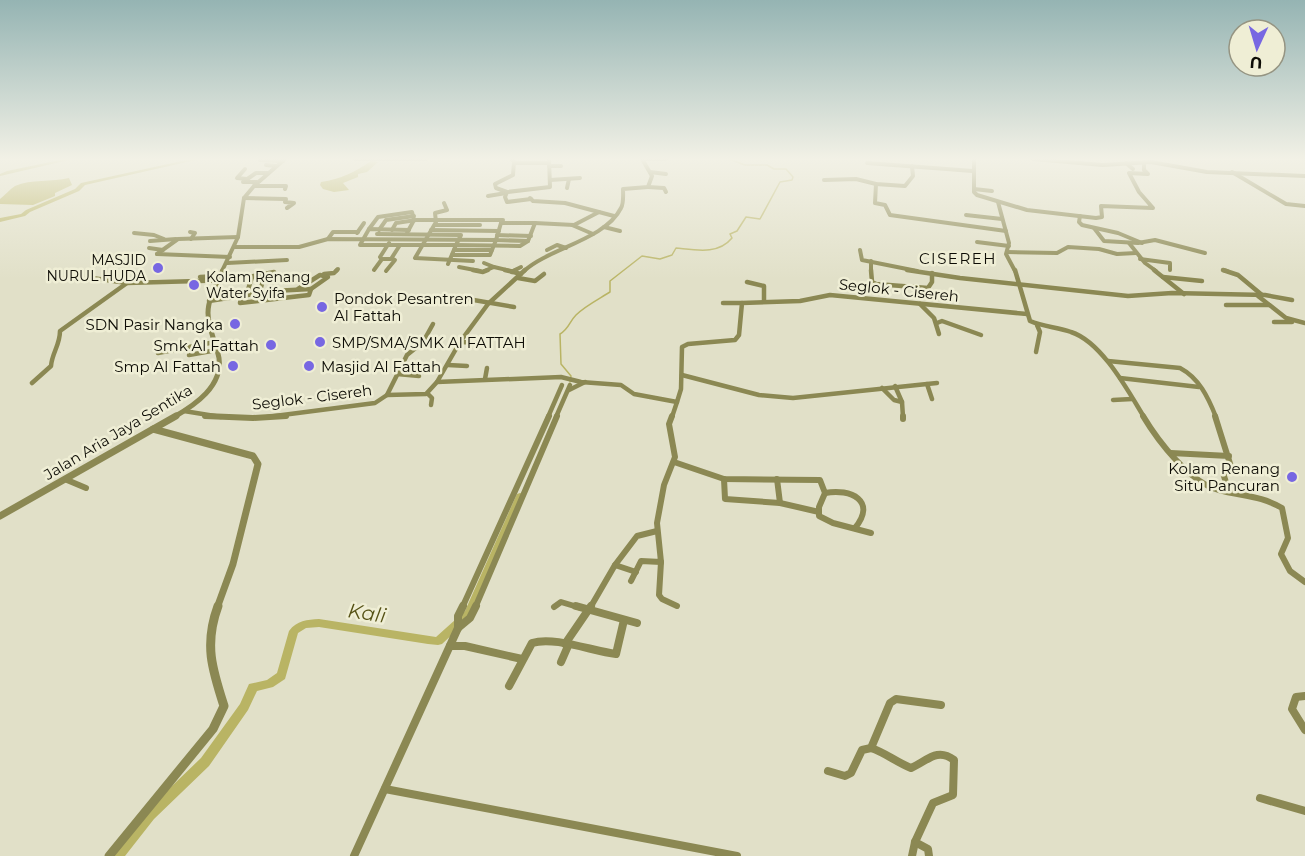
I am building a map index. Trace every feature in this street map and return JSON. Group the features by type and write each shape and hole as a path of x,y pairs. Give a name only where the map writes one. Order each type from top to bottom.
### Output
{"street":[{"name":"Jalan Aria Jaya Sentika","path":"0,516 67,480 184,411 205,395 214,382 219,368 208,315 209,301 238,237 244,199"},
{"path":"284,199 286,199 285,202 294,202 287,208"},
{"path":"505,199 507,202 531,199 565,203 614,216"},
{"path":"431,405 432,398 428,394 448,365 460,342 489,304 547,253 566,248 604,227 623,203 623,199"},
{"path":"875,199 875,203 885,205 890,215 1006,231"},
{"path":"990,199 1027,210 1101,217 1101,206 1153,208 1145,199"},
{"path":"1279,199 1286,204 1305,206"},
{"path":"998,202 1009,246 1007,252 1018,275 1019,292 1030,321 1037,325 1073,332 1097,349 1120,378 1144,420 1199,483 1267,499 1282,508 1288,538 1281,554 1290,571 1305,582"},
{"path":"444,203 447,210 435,213 436,222 415,258 417,260 438,263 452,255 511,235 531,236"},
{"path":"407,232 414,218 412,212 378,217 360,245 423,245 473,261"},
{"path":"573,225 599,213"},
{"path":"966,215 1002,219"},
{"path":"1080,216 1080,224 1129,236 1142,243"},
{"path":"392,230 396,224 414,218"},
{"path":"373,239 386,220 414,218 436,222 481,222 502,220 490,255 452,255"},
{"path":"418,234 425,220"},
{"path":"487,231 492,220"},
{"path":"474,240 481,222"},
{"path":"501,223 562,222 593,234"},
{"path":"328,239 333,232 357,233 364,223"},
{"path":"519,236 523,223"},
{"path":"369,230 461,235 474,240 496,240 522,246 531,236 535,223"},
{"path":"604,227 620,231"},
{"path":"511,235 514,228"},
{"path":"1094,228 1103,240 1129,243 1155,240 1205,253"},
{"path":"234,247 299,247 328,239 426,240 461,235 477,230 487,231 496,240"},
{"path":"190,232 195,232 190,238"},
{"path":"377,234 407,232"},
{"path":"134,233 154,235 164,239"},
{"path":"452,255 461,235"},
{"path":"150,241 238,237"},
{"path":"178,239 157,254 230,257"},
{"path":"374,270 392,240"},
{"path":"977,242 1009,246"},
{"path":"1129,243 1140,259 1184,294"},
{"path":"391,259 400,245"},
{"path":"1007,252 1057,253 1068,247 1099,249 1117,254 1136,253"},
{"path":"149,248 163,249"},
{"path":"860,250 860,259 932,273 1019,284 1128,296 1184,294 1260,296 1292,300"},
{"path":"540,252 547,253"},
{"path":"185,260 191,256"},
{"path":"477,256 473,261 459,267 483,272 494,267"},
{"path":"382,259 395,260 386,271"},
{"path":"1140,259 1170,263 1170,270"},
{"path":"227,263 287,260"},
{"path":"871,261 872,282 928,288 931,285 932,273"},
{"path":"484,263 537,280 544,274"},
{"path":"512,272 520,267"},
{"path":"296,290 320,275 334,273 338,269"},
{"path":"1223,270 1238,275 1286,318 1305,323"},
{"path":"92,278 127,283 252,277 274,272"},
{"path":"252,277 240,303 310,295 311,290 328,278 320,275"},
{"path":"200,277 219,278"},
{"path":"1162,277 1202,281"},
{"path":"259,295 263,280"},
{"path":"747,282 764,286 764,302"},
{"path":"32,383 50,369 53,363 51,358 60,343 60,331 127,283"},
{"path":"273,293 274,286"},
{"path":"896,286 897,296"},
{"path":"209,301 311,290"},
{"name":"Seglok - Cisereh","path":"723,303 800,301 828,295 897,296 920,304 1027,314"},
{"path":"296,304 299,297"},
{"path":"456,297 514,308"},
{"path":"677,606 662,599 659,595 661,562 657,531 664,485 674,462 675,452 669,424 677,402 682,375 683,345 730,341 738,337 742,303"},
{"path":"920,304 939,322 952,328 970,330 981,335"},
{"path":"938,305 939,334"},
{"path":"1226,305 1269,305"},
{"path":"1274,322 1296,321"},
{"path":"387,395 407,355 423,342 433,324"},
{"path":"1036,352 1040,332 1037,325"},
{"path":"158,353 215,342"},
{"path":"423,342 437,343"},
{"path":"460,342 481,343"},
{"path":"189,355 217,350"},
{"path":"1108,361 1185,369 1210,402 1229,456 1232,471 1223,472 1230,492"},
{"path":"448,365 467,366"},
{"path":"485,379 487,368"},
{"path":"397,374 419,376"},
{"path":"682,375 759,395 780,398 815,397 895,386 937,383"},
{"path":"437,382 566,378 616,384 634,394 677,402"},
{"path":"1120,378 1200,387"},
{"path":"354,856 458,628 458,616 561,399 569,388 585,382"},
{"path":"927,384 932,399"},
{"path":"458,628 470,618 483,594 561,399 562,385"},
{"path":"895,386 902,402 903,419"},
{"path":"882,388 894,400 902,402"},
{"name":"Seglok - Cisereh","path":"184,411 202,415 265,416 375,403 387,395 428,394"},
{"path":"1113,400 1132,399"},
{"path":"109,856 213,729 221,714 223,699 215,678 209,649 211,624 233,564 258,464 254,456 153,429"},
{"path":"1171,453 1229,456"},
{"path":"674,462 724,479 820,480 825,493 819,516 870,533"},
{"path":"724,479 725,499 780,503 819,512"},
{"path":"777,479 780,503"},
{"path":"67,480 86,488"},
{"path":"825,493 849,493 856,496 862,504 863,516 855,528"},
{"path":"561,662 567,645 615,565 637,536 657,531"},
{"path":"631,581 642,561 661,562"},
{"path":"615,565 636,572"},
{"path":"554,607 561,602 637,623"},
{"path":"509,686 522,659 532,643 537,640 552,640 616,654 624,620"},
{"path":"450,646 465,646 522,659"},
{"path":"1305,696 1296,697 1292,709 1305,730"},
{"path":"871,748 890,703 896,699 941,705"},
{"path":"828,771 849,776 862,750 871,748 889,754 897,762 911,768 928,756 937,754 954,760 953,795 933,803 915,842 912,856"},
{"path":"385,789 737,856"},
{"path":"1260,798 1305,811"},
{"path":"915,842 928,849 929,856"}],"shaded area":[{"path":"0,199 48,199 33,205 0,204"}],"waterway":[{"path":"0,220 23,215 56,199"},
{"path":"570,382 571,376 561,364 560,334 580,312 610,292 610,281 642,256 660,259 672,255 676,248 706,250 720,247 732,238 730,234 737,231 746,217 760,219 771,199"},
{"name":"Kali","path":"117,856 150,815 205,762 244,707 253,687 269,684 281,676 294,631 304,624 319,623 438,641 469,613 520,496"}],"place":[{"name":"MASJID NURUL HUDA","path":"158,268"},
{"name":"Kolam Renang Water Syifa","path":"194,285"},
{"name":"Pondok Pesantren Al Fattah","path":"322,307"},
{"name":"SDN Pasir Nangka","path":"235,324"},
{"name":"SMP/SMA/SMK Al FATTAH","path":"320,342"},
{"name":"Smk Al Fattah","path":"271,345"},
{"name":"Smp Al Fattah","path":"233,366"},
{"name":"Masjid Al Fattah","path":"309,366"},
{"name":"Kolam Renang Situ Pancuran","path":"1292,477"}],"district":[{"name":"CISEREH","path":"958,258"}]}
